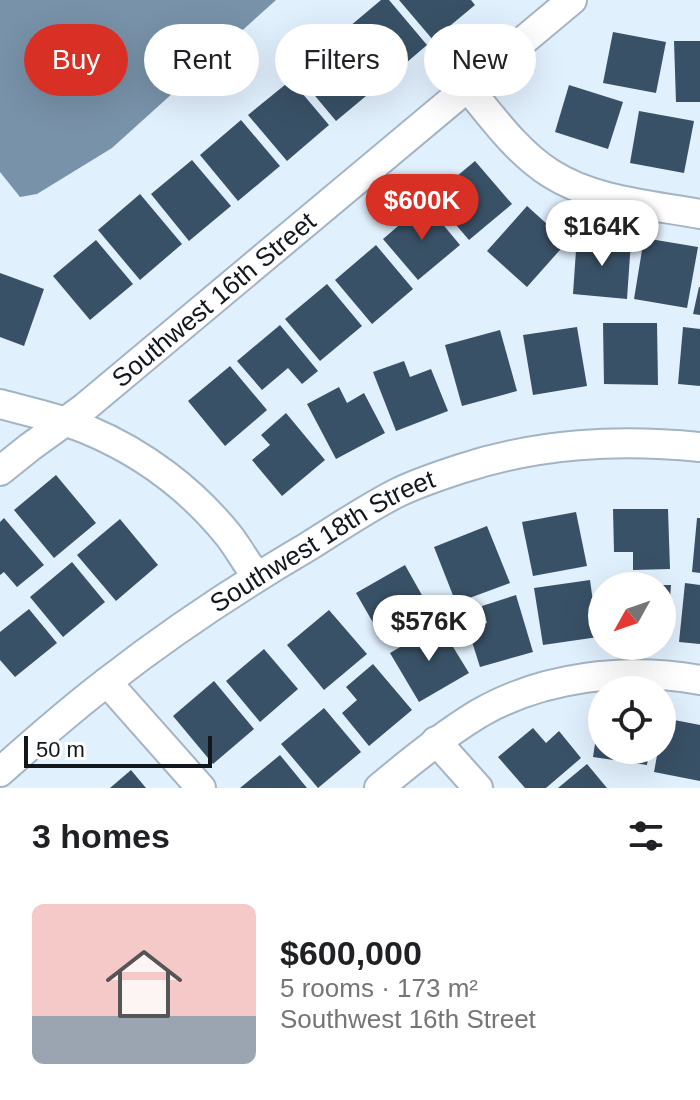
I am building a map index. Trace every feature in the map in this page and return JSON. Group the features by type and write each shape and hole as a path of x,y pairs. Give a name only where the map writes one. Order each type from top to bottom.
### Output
{"street":[{"name":"Southwest 16th Street","path":"536,30 572,0"},
{"name":"Southwest 16th Street","path":"0,471 65,422 458,96"},
{"path":"475,96 520,148 553,175 585,190 611,197 700,214"},
{"path":"0,404 88,430 128,449 166,474 200,503 257,577"},
{"name":"Southwest 18th Street","path":"0,772 107,682 196,617 398,493 459,469 565,446 651,442 700,447"},
{"path":"379,788 436,741 481,713 521,694 599,676 652,675 700,680"},
{"path":"107,682 201,788"},
{"path":"436,741 478,788"}],"water":[{"path":"0,0 276,0 249,24 144,24 144,96 170,96 112,148 37,194 20,197 0,172"}],"building":[{"path":"381,0 389,0 424,41 424,48 408,61 408,24 352,24"},
{"path":"399,0 471,0 475,5 452,24 424,24 424,29"},
{"path":"613,32 666,42 656,93 603,83"},
{"path":"674,41 700,41 700,102 676,102"},
{"path":"569,85 623,102 608,149 555,132"},
{"path":"275,93 275,96 305,96 329,125 287,161 248,115"},
{"path":"315,96 366,96 336,121"},
{"path":"639,111 694,121 684,173 630,163"},
{"path":"241,120 280,166 238,201 200,155"},
{"path":"192,160 231,206 189,241 151,194"},
{"path":"475,161 512,204 469,240 432,197"},
{"path":"140,194 182,244 140,280 98,230"},
{"path":"425,203 460,245 418,280 383,239"},
{"path":"527,206 567,242 527,287 487,251"},
{"path":"577,236 631,241 627,299 573,294"},
{"path":"644,238 698,247 687,308 634,299"},
{"path":"96,240 133,284 90,320 53,276"},
{"path":"376,245 413,289 372,324 335,280"},
{"path":"0,273 44,289 24,346 0,337"},
{"path":"327,284 362,326 320,361 285,319"},
{"path":"700,287 700,315 693,314"},
{"path":"603,323 657,323 658,385 604,384"},
{"path":"280,325 318,371 302,384 288,368 262,390 237,361"},
{"path":"577,327 587,386 533,395 523,335"},
{"path":"683,327 700,329 700,386 678,384"},
{"path":"500,330 517,391 462,406 445,345"},
{"path":"404,361 410,377 431,369 448,411 396,431 373,372"},
{"path":"230,366 267,410 225,446 188,401"},
{"path":"339,387 347,403 364,393 385,433 336,459 307,404"},
{"path":"286,413 325,460 282,496 252,460 270,445 261,435"},
{"path":"56,475 96,523 54,558 14,510"},
{"path":"613,509 668,509 670,569 633,570 633,552 614,552"},
{"path":"576,512 587,566 533,576 522,522"},
{"path":"4,518 44,565 17,587 4,572 0,575 0,522"},
{"path":"697,518 700,518 700,573 692,572"},
{"path":"120,519 158,565 116,601 77,555"},
{"path":"487,526 510,583 456,603 434,547"},
{"path":"72,562 105,602 63,637 30,597"},
{"path":"405,565 432,613 383,640 356,593"},
{"path":"588,580 588,638 543,645 534,588"},
{"path":"685,583 700,585 700,644 679,642"},
{"path":"516,595 533,652 480,667 468,629 487,623 482,606"},
{"path":"29,609 57,643 15,677 0,660 0,632"},
{"path":"329,610 367,654 324,690 287,645"},
{"path":"439,624 469,673 419,702 390,653"},
{"path":"264,649 298,689 260,722 226,681"},
{"path":"373,664 412,710 369,746 342,713 357,700 346,687"},
{"path":"214,681 254,729 213,764 173,716"},
{"path":"324,708 361,752 318,788 281,744"},
{"path":"676,720 700,725 700,781 654,772 655,764 676,764"},
{"path":"533,728 546,743 559,731 581,758 546,788 525,788 498,757"},
{"path":"280,755 307,788 240,788"},
{"path":"587,764 607,788 558,788"},
{"path":"131,770 146,788 110,788"}]}
